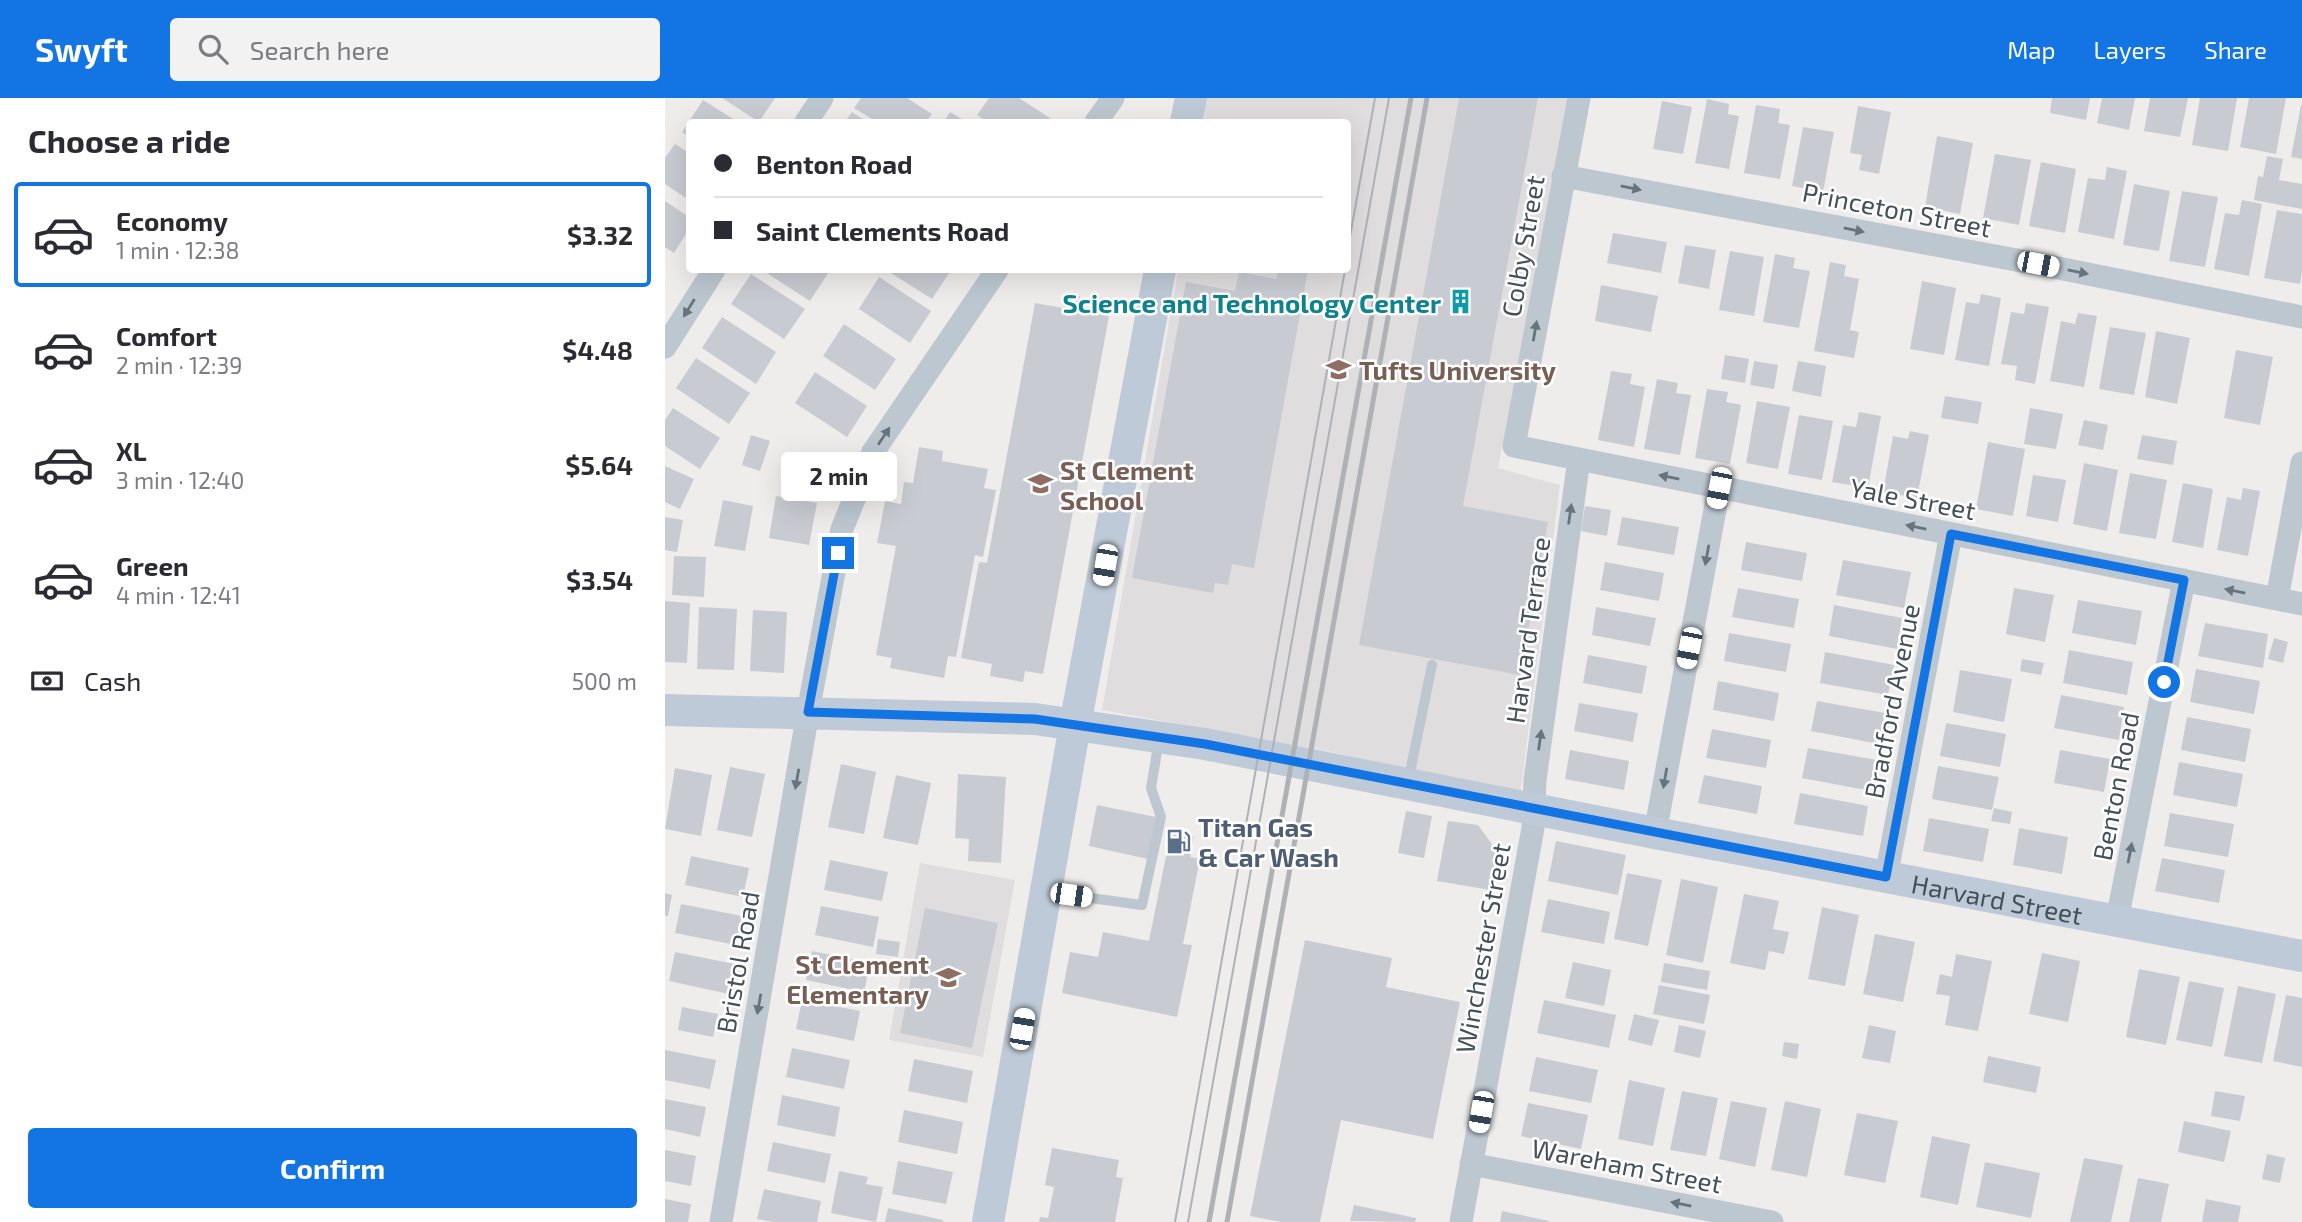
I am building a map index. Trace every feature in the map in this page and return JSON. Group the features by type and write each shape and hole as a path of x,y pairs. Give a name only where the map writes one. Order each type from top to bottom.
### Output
{"main road":[{"path":"1187,119 1191,98"},
{"path":"988,1222 1075,726 1159,273"},
{"name":"Harvard Street","path":"665,710 1035,719 1159,737 2302,956"}],"street":[{"path":"808,119 822,98"},
{"path":"1098,119 1113,98"},
{"name":"Colby Street","path":"1514,446 1579,98"},
{"name":"Princeton Street","path":"1563,176 2038,264 2302,317"},
{"path":"665,347 712,273"},
{"name":"Bristol Road","path":"722,1222 808,712 842,529 873,452 995,273"},
{"name":"Yale Street","path":"1514,446 2302,604"},
{"name":"Harvard Terrace","path":"1535,808 1535,780 1579,459"},
{"path":"2277,599 2302,463"},
{"path":"1655,833 1719,488"},
{"name":"Bradford Avenue","path":"1886,877 1951,534"},
{"name":"Benton Road","path":"2117,920 2184,580"},
{"name":"Winchester Street","path":"1461,1222 1535,808"},
{"name":"Wareham Street","path":"1471,1164 1772,1222"}],"lane":[{"path":"1407,784 1432,665"},
{"path":"1046,892 1142,905 1161,817 1151,789 1159,737"}],"shaded area":[{"name":"Tufts University","path":"1207,98 1569,98 1498,468 1560,485 1520,796 1332,752 1102,710 1177,273 1351,273 1351,119 1204,119"},
{"path":"920,863 1015,880 983,1057 889,1040"}],"building":[{"path":"722,98 775,98 761,119 754,119"},
{"path":"861,98 907,98 932,114 928,119 872,119 854,108"},
{"path":"989,98 1019,98 1050,118 983,119 977,115"},
{"name":"Science and Technology Center","path":"1459,98 1538,98 1463,506 1548,522 1520,675 1359,645"},
{"path":"2052,98 2090,98 2086,120 2050,113"},
{"path":"2102,98 2135,98 2129,130 2097,123"},
{"path":"2150,98 2188,98 2180,137 2144,131"},
{"path":"2200,98 2237,98 2228,151 2192,145"},
{"path":"2249,98 2286,98 2276,154 2240,147"},
{"path":"1707,99 1729,104 1728,114 1739,116 1729,169 1695,163"},
{"path":"703,100 733,119 691,119"},
{"path":"1662,101 1692,107 1683,154 1653,149"},
{"path":"1756,105 1780,109 1778,123 1790,125 1780,179 1744,173"},
{"path":"2302,105 2302,159 2291,157"},
{"path":"1858,106 1891,112 1879,174 1859,170 1862,155 1850,153"},
{"path":"852,112 862,119 847,119"},
{"path":"950,112 962,119 946,119"},
{"path":"1803,127 1834,132 1823,192 1792,186"},
{"path":"1937,136 1973,143 1960,214 1925,207"},
{"path":"675,144 686,151 686,198 665,184 665,158"},
{"path":"1995,154 2031,160 2019,225 1983,218"},
{"path":"2267,156 2283,159 2279,180 2302,184 2302,209 2254,200 2258,176 2263,177"},
{"path":"2041,162 2076,169 2065,233 2029,226"},
{"path":"2107,167 2127,171 2114,239 2078,232 2088,178 2105,180"},
{"path":"2134,184 2170,191 2159,251 2123,245"},
{"path":"2182,191 2218,197 2205,267 2169,261"},
{"path":"2242,200 2262,204 2249,276 2214,269 2225,213 2239,215"},
{"path":"665,201 686,215 686,234 674,253 665,247"},
{"path":"2277,210 2302,214 2300,284 2264,278"},
{"path":"1613,233 1667,242 1661,273 1607,263"},
{"path":"1685,245 1716,250 1709,289 1678,283"},
{"path":"1730,251 1764,257 1754,316 1719,310"},
{"path":"1775,254 1795,258 1793,268 1810,271 1799,328 1763,322"},
{"path":"1830,262 1846,265 1844,276 1859,279 1850,330 1859,332 1854,358 1814,351"},
{"path":"767,273 828,273 810,301"},
{"path":"891,273 949,273 932,299"},
{"path":"1239,273 1276,279 1277,273 1307,273 1254,568 1232,564 1228,585 1215,583 1213,593 1132,578 1186,282 1235,291"},
{"path":"751,274 805,309 784,339 731,304"},
{"path":"879,277 931,311 910,343 859,309"},
{"path":"1922,281 1956,288 1944,355 1910,349"},
{"path":"1601,285 1658,296 1651,332 1595,321"},
{"name":"St Clement School","path":"1066,294 1080,296 1077,310 1109,316 1043,674 1025,671 1023,682 990,676 992,664 961,658 979,562 987,563 1035,303 1063,308"},
{"path":"1981,294 2001,298 1989,366 1955,360 1966,302 1979,304"},
{"path":"2026,303 2049,307 2035,384 2015,380 2017,366 2001,364 2011,312 2024,314"},
{"path":"2078,313 2097,316 2084,387 2050,381 2061,321 2075,324"},
{"path":"722,317 776,352 756,384 702,348"},
{"path":"844,324 896,359 875,390 823,356"},
{"path":"2110,327 2146,333 2134,395 2099,389"},
{"path":"2156,331 2190,338 2177,404 2145,397"},
{"path":"2236,350 2273,357 2260,425 2224,418"},
{"path":"1725,355 1749,359 1745,383 1721,379"},
{"path":"696,358 750,393 729,424 676,388"},
{"path":"1754,361 1778,365 1774,389 1750,385"},
{"path":"1798,361 1826,366 1821,397 1792,391"},
{"path":"1611,371 1632,374 1630,384 1645,387 1634,447 1598,440"},
{"path":"815,372 867,406 847,437 795,403"},
{"path":"1657,379 1678,383 1676,393 1691,395 1680,455 1644,449"},
{"path":"1707,389 1728,392 1726,402 1741,405 1730,464 1695,458"},
{"path":"1945,396 1982,402 1978,424 1941,418"},
{"path":"1757,401 1790,407 1778,469 1746,463"},
{"path":"673,408 720,438 700,469 665,446 665,420"},
{"path":"2030,408 2063,414 2056,449 2024,444"},
{"path":"1859,412 1881,416 1868,488 1832,482 1843,425 1856,427"},
{"path":"1799,415 1833,421 1822,480 1788,474"},
{"path":"2084,420 2108,425 2103,450 2078,445"},
{"path":"1910,431 1929,435 1917,498 1883,492 1893,436 1908,439"},
{"path":"751,435 770,441 760,471 742,465"},
{"path":"2142,435 2177,441 2173,465 2137,459"},
{"path":"1988,442 2025,449 2013,516 1976,509"},
{"path":"919,447 943,451 942,461 988,469 984,488 996,490 983,557 975,555 956,657 948,656 944,678 890,668 892,658 876,655 896,546 877,543 885,501 901,504 904,482 913,483"},
{"path":"2084,463 2118,470 2107,531 2073,524"},
{"path":"665,466 694,479 680,509 665,502"},
{"path":"2130,473 2167,480 2156,539 2119,533"},
{"path":"2033,475 2066,480 2058,522 2026,516"},
{"path":"2183,483 2213,489 2203,548 2172,542"},
{"path":"2243,488 2260,491 2248,556 2217,550 2227,497 2241,500"},
{"path":"776,496 817,503 809,545 769,538"},
{"path":"723,500 753,506 745,551 714,546"},
{"path":"1585,506 1611,510 1607,536 1581,531"},
{"path":"665,517 683,520 677,552 665,550"},
{"path":"1622,517 1679,527 1674,555 1617,545"},
{"path":"1746,542 1807,553 1802,581 1741,570"},
{"path":"674,556 706,557 704,597 672,595"},
{"path":"1843,560 1911,572 1904,608 1836,595"},
{"path":"1605,562 1664,573 1659,601 1600,590"},
{"path":"1738,588 1799,599 1794,628 1732,617"},
{"path":"2014,588 2054,595 2045,642 2006,634"},
{"path":"2078,600 2142,611 2136,645 2072,633"},
{"path":"665,601 690,603 687,663 665,662"},
{"path":"1834,605 1902,618 1897,649 1829,636"},
{"path":"699,607 737,609 734,670 697,669"},
{"path":"1596,607 1656,618 1650,646 1592,635"},
{"path":"753,610 787,612 784,673 750,671"},
{"path":"2205,623 2268,634 2263,668 2198,656"},
{"path":"1729,633 1791,644 1786,672 1724,661"},
{"path":"2274,638 2288,642 2283,663 2268,659"},
{"path":"2069,650 2133,662 2127,695 2063,683"},
{"path":"1825,652 1894,665 1888,695 1820,683"},
{"path":"1588,655 1647,666 1642,694 1583,683"},
{"path":"2022,659 2044,663 2041,675 2020,671"},
{"path":"2196,669 2260,681 2254,714 2190,702"},
{"path":"1960,670 2012,679 2004,722 1953,712"},
{"path":"1718,681 1779,693 1774,721 1713,710"},
{"path":"2061,695 2124,707 2119,740 2054,728"},
{"path":"1817,701 1885,713 1879,744 1811,731"},
{"path":"1579,703 1638,713 1633,742 1574,731"},
{"path":"2187,717 2251,729 2245,762 2181,750"},
{"path":"1946,723 2006,734 2000,767 1940,756"},
{"path":"1712,729 1771,740 1766,768 1706,758"},
{"path":"1808,748 1877,760 1871,791 1802,778"},
{"path":"1570,750 1629,761 1624,790 1565,779"},
{"path":"2060,750 2110,759 2104,792 2054,783"},
{"path":"2179,762 2243,774 2237,807 2173,795"},
{"path":"841,764 876,772 864,834 828,827"},
{"path":"1938,766 1999,777 1992,810 1932,799"},
{"path":"730,767 765,774 752,837 717,830"},
{"path":"675,768 712,775 701,836 665,829"},
{"path":"958,774 1006,777 1001,863 968,861 969,839 955,838"},
{"path":"896,775 931,783 918,845 883,838"},
{"path":"1704,775 1762,786 1757,814 1698,803"},
{"path":"1800,793 1868,806 1863,836 1794,824"},
{"path":"1097,805 1156,817 1148,859 1089,846"},
{"path":"1994,808 2012,812 2010,824 1991,821"},
{"path":"1406,811 1432,816 1424,858 1398,853"},
{"path":"2170,813 2234,824 2228,857 2164,846"},
{"path":"1929,818 1989,829 1983,862 1923,851"},
{"path":"1448,821 1478,825 1497,851 1490,890 1437,881"},
{"path":"2019,828 2068,837 2062,874 2013,865"},
{"path":"1171,831 1194,836 1190,857 1200,859 1183,944 1192,945 1177,1017 1062,993 1070,952 1098,957 1103,932 1149,941"},
{"path":"1556,841 1626,855 1618,895 1548,881"},
{"path":"691,856 749,868 743,897 685,885"},
{"path":"2162,858 2225,870 2219,903 2155,891"},
{"path":"830,860 888,872 882,901 824,890"},
{"path":"1627,873 1662,880 1648,946 1614,939"},
{"path":"1681,879 1718,887 1703,963 1666,955"},
{"path":"665,893 672,895 668,916 665,916"},
{"path":"1744,894 1779,901 1773,929 1789,932 1784,954 1769,951 1765,970 1730,963"},
{"path":"1548,899 1610,912 1604,944 1541,932"},
{"path":"681,904 742,916 736,945 675,933"},
{"path":"821,906 879,917 873,947 815,935"},
{"path":"1822,907 1859,915 1845,986 1808,979"},
{"path":"925,908 998,923 972,1048 900,1033"},
{"path":"1875,934 1915,942 1903,1002 1863,994"},
{"path":"878,939 900,942 898,957 876,954"},
{"path":"1305,940 1392,958 1386,987 1460,1002 1433,1139 1341,1120 1320,1222 1281,1222 1250,1216"},
{"path":"812,951 870,963 864,992 806,980"},
{"path":"675,952 735,964 729,994 669,981"},
{"path":"2042,953 2080,961 2068,1022 2029,1014"},
{"path":"1956,954 1992,961 1978,1031 1945,1025 1950,996 1936,994 1940,974 1952,977"},
{"path":"1573,962 1611,970 1604,1006 1565,998"},
{"path":"1664,963 1710,971 1707,990 1661,982"},
{"path":"2139,969 2180,977 2166,1045 2126,1037"},
{"path":"2189,981 2224,988 2212,1047 2176,1040"},
{"path":"1659,985 1710,995 1704,1024 1653,1014"},
{"path":"2238,986 2276,994 2262,1063 2224,1056"},
{"path":"2286,995 2302,998 2302,1067 2273,1061"},
{"path":"802,1000 860,1011 854,1041 796,1029"},
{"path":"1544,1000 1616,1015 1609,1048 1537,1033"},
{"path":"682,1007 718,1014 713,1037 678,1030"},
{"path":"1634,1014 1659,1020 1652,1046 1628,1040"},
{"path":"1679,1025 1706,1031 1700,1058 1674,1052"},
{"path":"1869,1025 1896,1031 1890,1063 1862,1058"},
{"path":"1784,1042 1799,1044 1797,1059 1782,1056"},
{"path":"792,1048 850,1060 844,1089 786,1077"},
{"path":"665,1050 716,1060 710,1089 665,1080"},
{"path":"1988,1056 2041,1067 2036,1093 1983,1082"},
{"path":"1536,1057 1598,1070 1591,1103 1529,1091"},
{"path":"914,1059 973,1071 967,1103 908,1091"},
{"path":"1629,1080 1665,1088 1653,1146 1618,1139"},
{"path":"1682,1091 1718,1098 1706,1156 1670,1150"},
{"path":"2215,1091 2245,1096 2240,1121 2211,1116"},
{"path":"782,1095 840,1107 835,1137 777,1125"},
{"path":"665,1099 706,1107 700,1137 665,1129"},
{"path":"1731,1101 1767,1108 1755,1167 1719,1159"},
{"path":"1785,1101 1821,1109 1807,1177 1771,1170"},
{"path":"1528,1103 1588,1115 1581,1149 1521,1136"},
{"path":"904,1110 963,1122 957,1154 898,1142"},
{"path":"1857,1113 1898,1121 1885,1183 1844,1175"},
{"path":"2184,1121 2231,1131 2224,1162 2178,1152"},
{"path":"1932,1136 1970,1144 1958,1205 1920,1197"},
{"path":"773,1142 831,1154 825,1183 767,1171"},
{"path":"1052,1148 1119,1160 1116,1177 1123,1178 1115,1222 1039,1222 1040,1217 1048,1218 1054,1187 1045,1185"},
{"path":"665,1150 696,1156 691,1186 665,1181"},
{"path":"2267,1154 2285,1158 2280,1183 2262,1179"},
{"path":"2084,1158 2123,1165 2111,1222 2070,1222"},
{"path":"898,1161 953,1172 946,1204 892,1194"},
{"path":"1985,1162 2040,1173 2031,1218 1976,1207"},
{"path":"839,1171 868,1177 866,1184 883,1187 876,1222 831,1213"},
{"path":"2138,1178 2169,1184 2161,1222 2129,1222"},
{"path":"764,1189 821,1201 817,1222 774,1222 757,1219"},
{"path":"665,1199 691,1204 688,1222 665,1222"},
{"path":"2206,1199 2241,1206 2238,1222 2202,1222"},
{"path":"1354,1205 1416,1218 1415,1222 1350,1221"},
{"path":"888,1208 943,1220 943,1222 885,1222"},
{"path":"1502,1211 1549,1221 1500,1222"}],"tram line":[{"path":"1351,231 1375,98"},
{"path":"1188,1222 1389,98"},
{"path":"1175,1222 1344,273"}],"railway":[{"path":"1209,1222 1411,98"},
{"path":"1227,1222 1427,98"}],"place":[{"name":"Science and Technology Center","path":"1461,302"},
{"name":"Tufts University","path":"1339,369"},
{"name":"St Clement School","path":"1040,484"},
{"name":"Titan Gas & Car Wash","path":"1178,841"},
{"name":"St Clement Elementary","path":"949,978"}],"route":[{"path":"838,553 808,712 1035,719 1205,744 1886,877 1951,534 2184,580 2164,682"}]}
